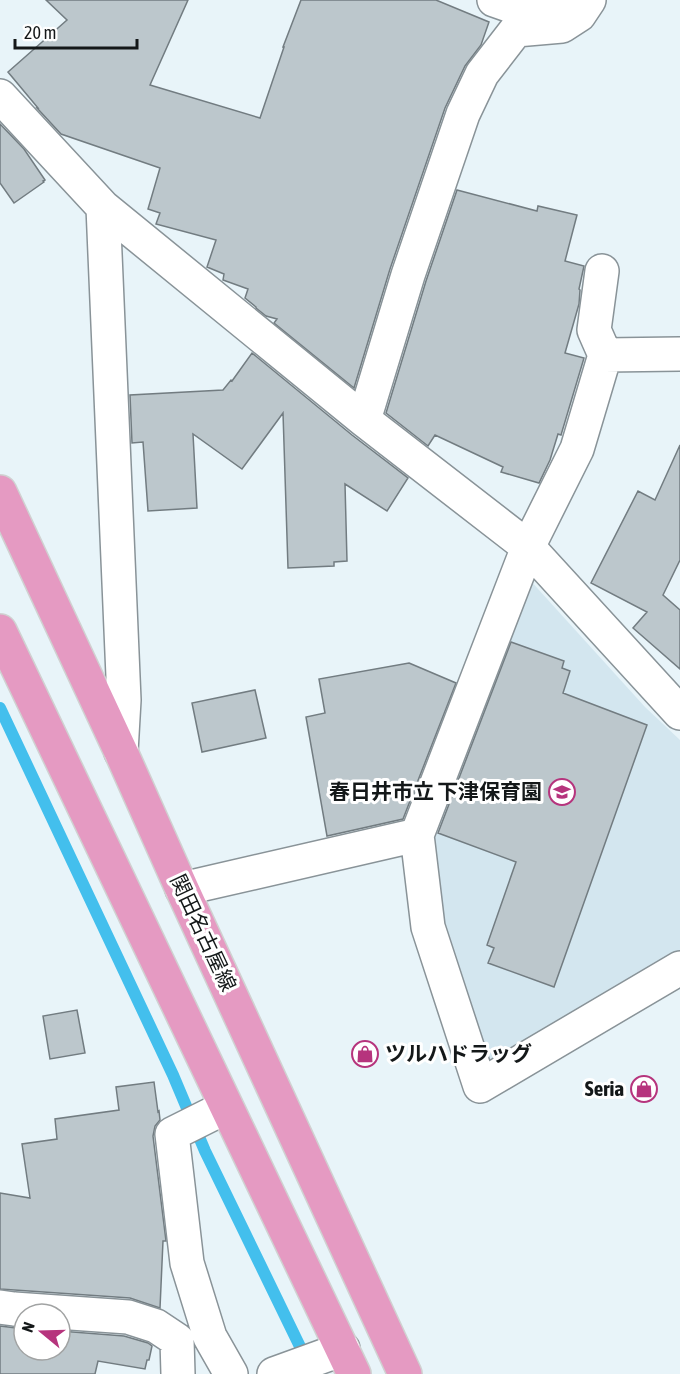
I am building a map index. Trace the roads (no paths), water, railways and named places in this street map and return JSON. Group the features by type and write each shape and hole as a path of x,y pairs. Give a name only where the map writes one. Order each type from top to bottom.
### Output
{"main road":[{"name":"関田名古屋線","path":"0,492 405,1374"},
{"path":"0,631 348,1362"}],"street":[{"path":"494,0 562,26 579,15 590,0"},
{"path":"364,420 408,275 463,114 482,74 516,30 541,17"},
{"path":"0,96 103,207 364,420 528,547 680,713"},
{"path":"103,207 124,700 121,752"},
{"path":"602,271 594,330 605,355 576,449 528,547 417,835 428,927 480,1086 680,968"},
{"path":"605,355 680,354"},
{"path":"182,889 417,835"},
{"path":"226,1107 172,1134 187,1263 210,1337 231,1374"},
{"path":"0,1307 128,1317 156,1326 177,1340 210,1337"},
{"path":"177,1340 178,1374"},
{"path":"274,1374 348,1362"}],"waterway":[{"path":"0,708 173,1075 205,1151 307,1361"}],"place":[{"name":"春日井市立 下津保育園","path":"562,792"},
{"name":"ツルハドラッグ","path":"365,1054"},
{"name":"Seria","path":"644,1089"}]}
